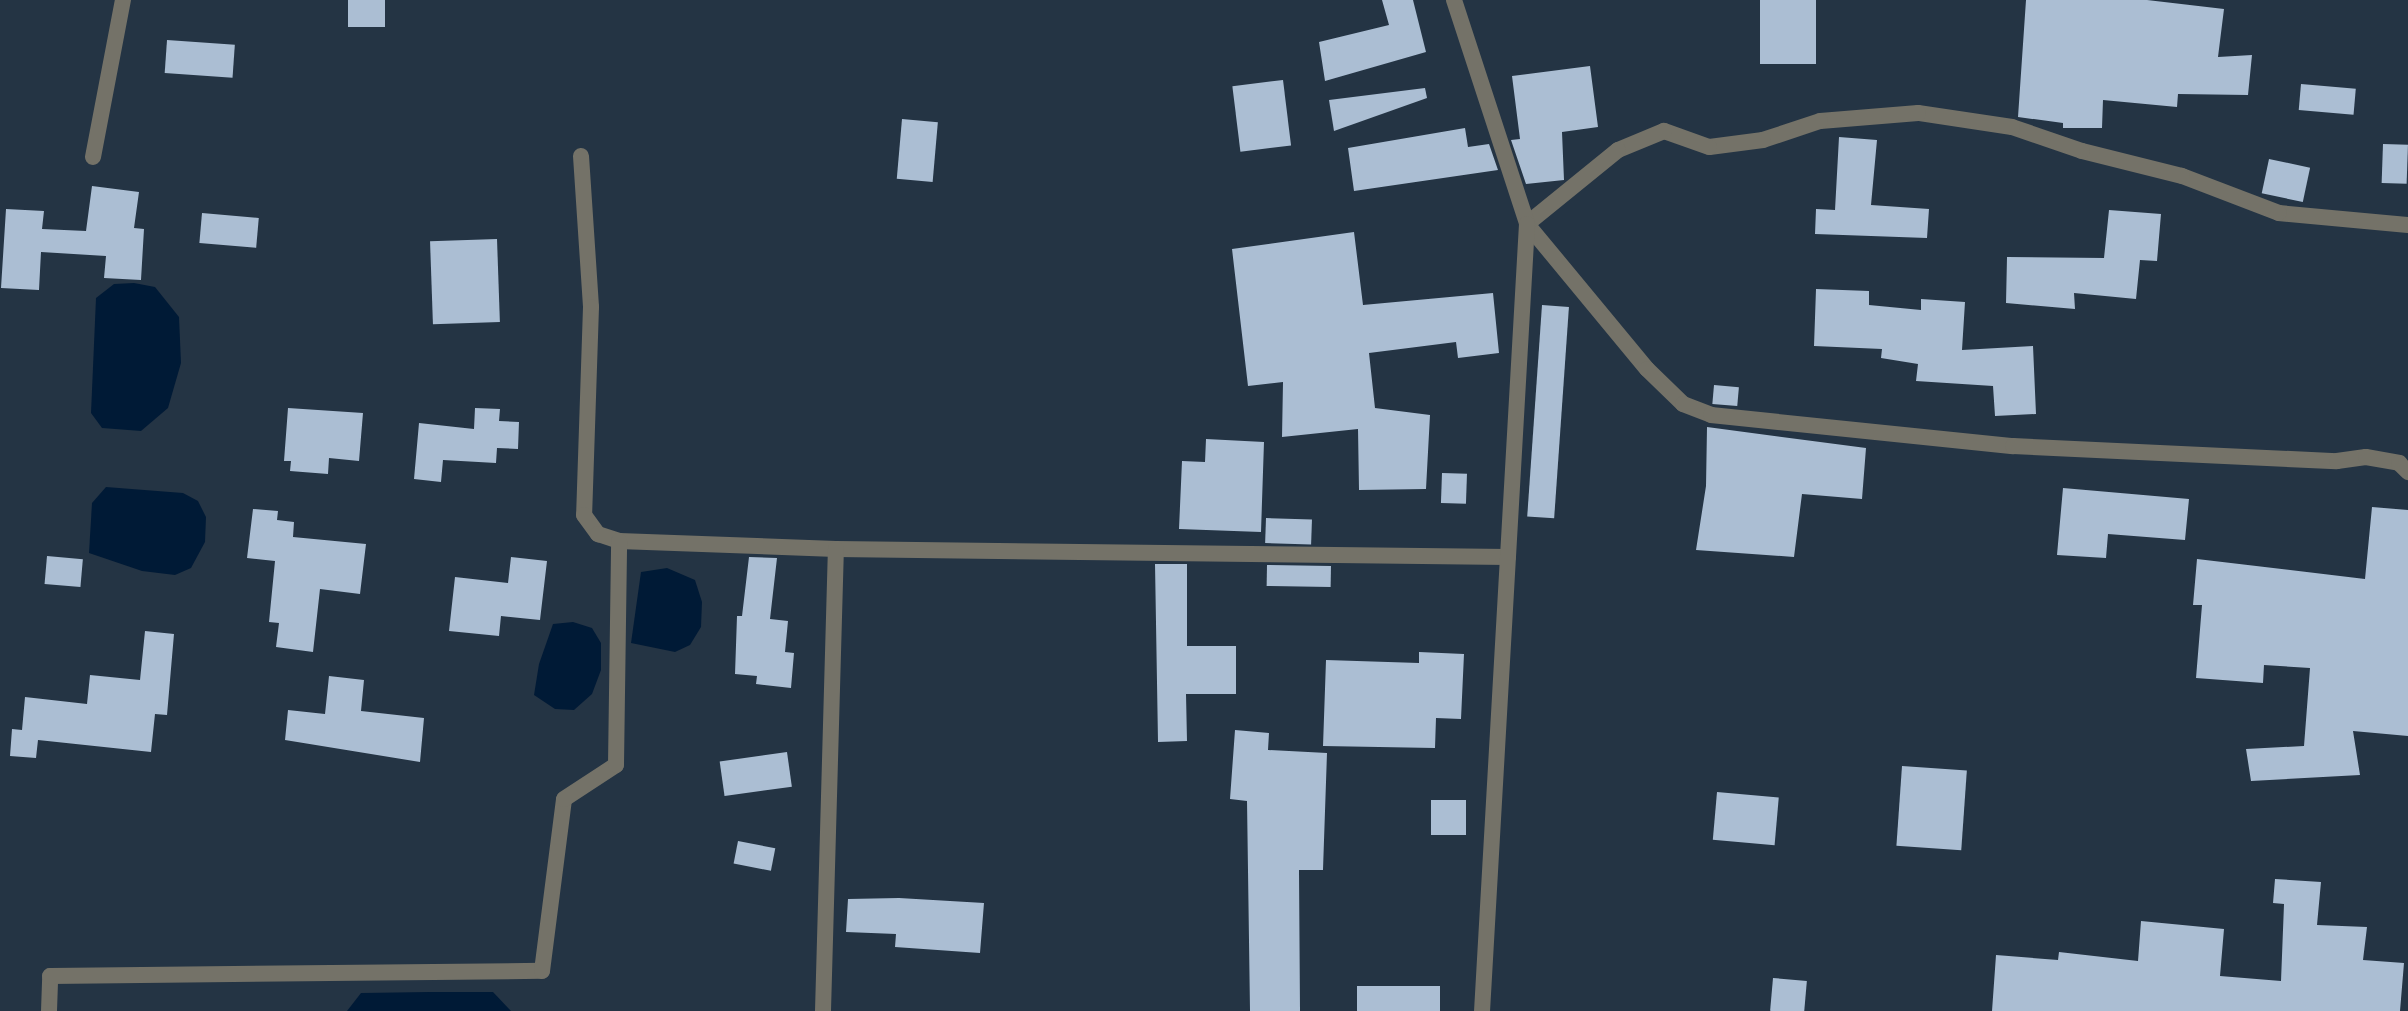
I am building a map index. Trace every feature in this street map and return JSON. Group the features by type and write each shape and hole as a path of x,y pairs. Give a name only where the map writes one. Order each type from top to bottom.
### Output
{"street":[{"path":"93,157 123,0"},
{"path":"1454,0 1527,224 1482,1011"},
{"path":"1527,224 1618,150 1664,131 1709,147 1763,140 1820,121 1918,113 2012,127 2182,176 2279,213 2408,225"},
{"path":"581,156 591,307 584,515 598,534 619,541 836,549 1508,557"},
{"path":"1527,224 1647,369 1683,404 1711,415 2013,446 2337,461 2366,457 2399,463 2408,472"},
{"path":"49,1011 50,976 542,971 564,799 616,765 619,541"},
{"path":"823,1011 836,549"}],"water":[{"path":"134,283 155,287 179,317 181,363 168,408 141,431 102,428 91,413 96,298 114,284"},
{"path":"106,487 183,493 198,501 206,517 205,542 191,568 175,575 142,571 89,553 92,503"},
{"path":"667,568 695,580 702,602 701,627 690,645 675,652 631,643 641,572"},
{"path":"573,622 592,628 601,643 601,670 592,694 574,710 555,709 534,695 539,664 553,624"},
{"path":"493,992 511,1011 347,1011 361,993"}],"building":[{"path":"348,0 385,0 385,27 348,27"},
{"path":"1382,0 1413,0 1426,52 1325,81 1319,42 1389,25"},
{"path":"1760,0 1816,0 1816,64 1760,64"},
{"path":"2026,0 2147,0 2224,9 2218,57 2252,55 2248,95 2178,94 2177,107 2103,100 2102,128 2063,128 2063,123 2018,117"},
{"path":"167,40 235,45 233,78 165,73"},
{"path":"1590,66 1598,127 1562,132 1564,180 1526,184 1511,140 1520,139 1512,76"},
{"path":"1283,80 1291,146 1240,152 1232,86"},
{"path":"2301,84 2356,89 2354,115 2299,110"},
{"path":"1425,88 1427,98 1334,131 1329,100"},
{"path":"902,119 938,122 933,182 897,179"},
{"path":"1465,128 1468,147 1489,144 1498,170 1354,191 1348,148"},
{"path":"1839,137 1877,140 1871,205 1929,209 1927,238 1815,234 1816,209 1835,210"},
{"path":"2383,144 2408,145 2407,184 2382,183"},
{"path":"2269,159 2310,168 2303,202 2262,193"},
{"path":"92,186 139,192 134,228 144,229 141,280 104,278 106,256 41,252 39,290 1,288 6,209 44,211 42,229 86,231"},
{"path":"2109,210 2161,214 2157,261 2140,260 2136,299 2074,293 2075,309 2006,303 2007,257 2104,258"},
{"path":"202,213 259,218 256,248 199,243"},
{"path":"1354,232 1363,305 1493,293 1499,353 1458,358 1456,342 1369,353 1375,408 1430,415 1426,489 1359,490 1358,429 1282,437 1283,382 1248,386 1232,249"},
{"path":"497,239 500,322 433,324 430,241"},
{"path":"1816,289 1869,291 1869,305 1921,310 1921,299 1965,302 1962,350 2033,346 2036,414 1995,416 1993,386 1916,381 1918,364 1881,358 1882,349 1814,346"},
{"path":"1542,305 1569,307 1554,518 1527,516"},
{"path":"1714,385 1739,387 1737,406 1712,404"},
{"path":"288,408 363,413 359,461 329,458 328,474 290,471 291,461 284,461"},
{"path":"475,408 500,409 499,421 519,422 518,449 497,448 496,463 443,460 441,482 414,479 419,423 474,429"},
{"path":"1707,427 1866,448 1862,499 1802,494 1794,557 1696,550 1706,486"},
{"path":"1206,439 1264,442 1261,532 1179,529 1182,461 1205,462"},
{"path":"1442,473 1467,474 1466,504 1441,503"},
{"path":"2063,488 2189,499 2185,540 2108,534 2106,558 2057,555"},
{"path":"2372,507 2408,510 2408,736 2353,731 2360,775 2251,781 2246,749 2304,746 2310,668 2264,665 2263,683 2196,678 2202,605 2193,605 2197,559 2365,579"},
{"path":"253,509 278,511 277,520 294,522 293,537 366,544 360,594 320,589 313,652 276,647 279,623 269,622 275,561 247,558"},
{"path":"1266,518 1312,520 1311,545 1265,543"},
{"path":"47,556 83,559 80,587 45,584"},
{"path":"511,557 547,561 540,620 501,616 499,636 449,631 455,577 508,583"},
{"path":"749,557 777,558 770,619 788,621 785,652 794,653 791,688 756,684 757,676 735,674 737,616 742,616"},
{"path":"1155,564 1187,564 1187,646 1236,646 1236,694 1186,694 1187,741 1158,742"},
{"path":"1267,565 1331,566 1331,587 1267,586"},
{"path":"145,631 174,634 167,715 155,714 151,752 38,740 36,758 10,756 12,729 22,730 25,697 87,704 90,675 140,680"},
{"path":"1419,652 1464,654 1461,719 1436,718 1435,748 1323,746 1326,660 1419,663"},
{"path":"329,676 364,680 361,711 424,718 420,762 285,740 288,710 325,714"},
{"path":"1235,730 1269,733 1268,750 1327,753 1323,870 1299,870 1300,1011 1250,1011 1247,801 1230,799"},
{"path":"787,752 792,787 725,796 720,761"},
{"path":"1902,766 1967,771 1961,850 1896,846"},
{"path":"1717,792 1779,797 1775,845 1713,840"},
{"path":"1431,800 1466,800 1466,835 1431,835"},
{"path":"738,841 775,848 771,871 734,864"},
{"path":"2275,879 2321,882 2317,925 2367,927 2363,960 2404,963 2400,1011 1992,1011 1996,955 2058,960 2059,952 2138,961 2141,921 2224,929 2220,976 2281,981 2284,904 2273,903"},
{"path":"899,898 984,903 980,953 895,947 896,934 846,932 848,899"},
{"path":"1773,978 1807,981 1804,1011 1770,1011"},
{"path":"1357,986 1440,986 1440,1011 1357,1011"}]}
